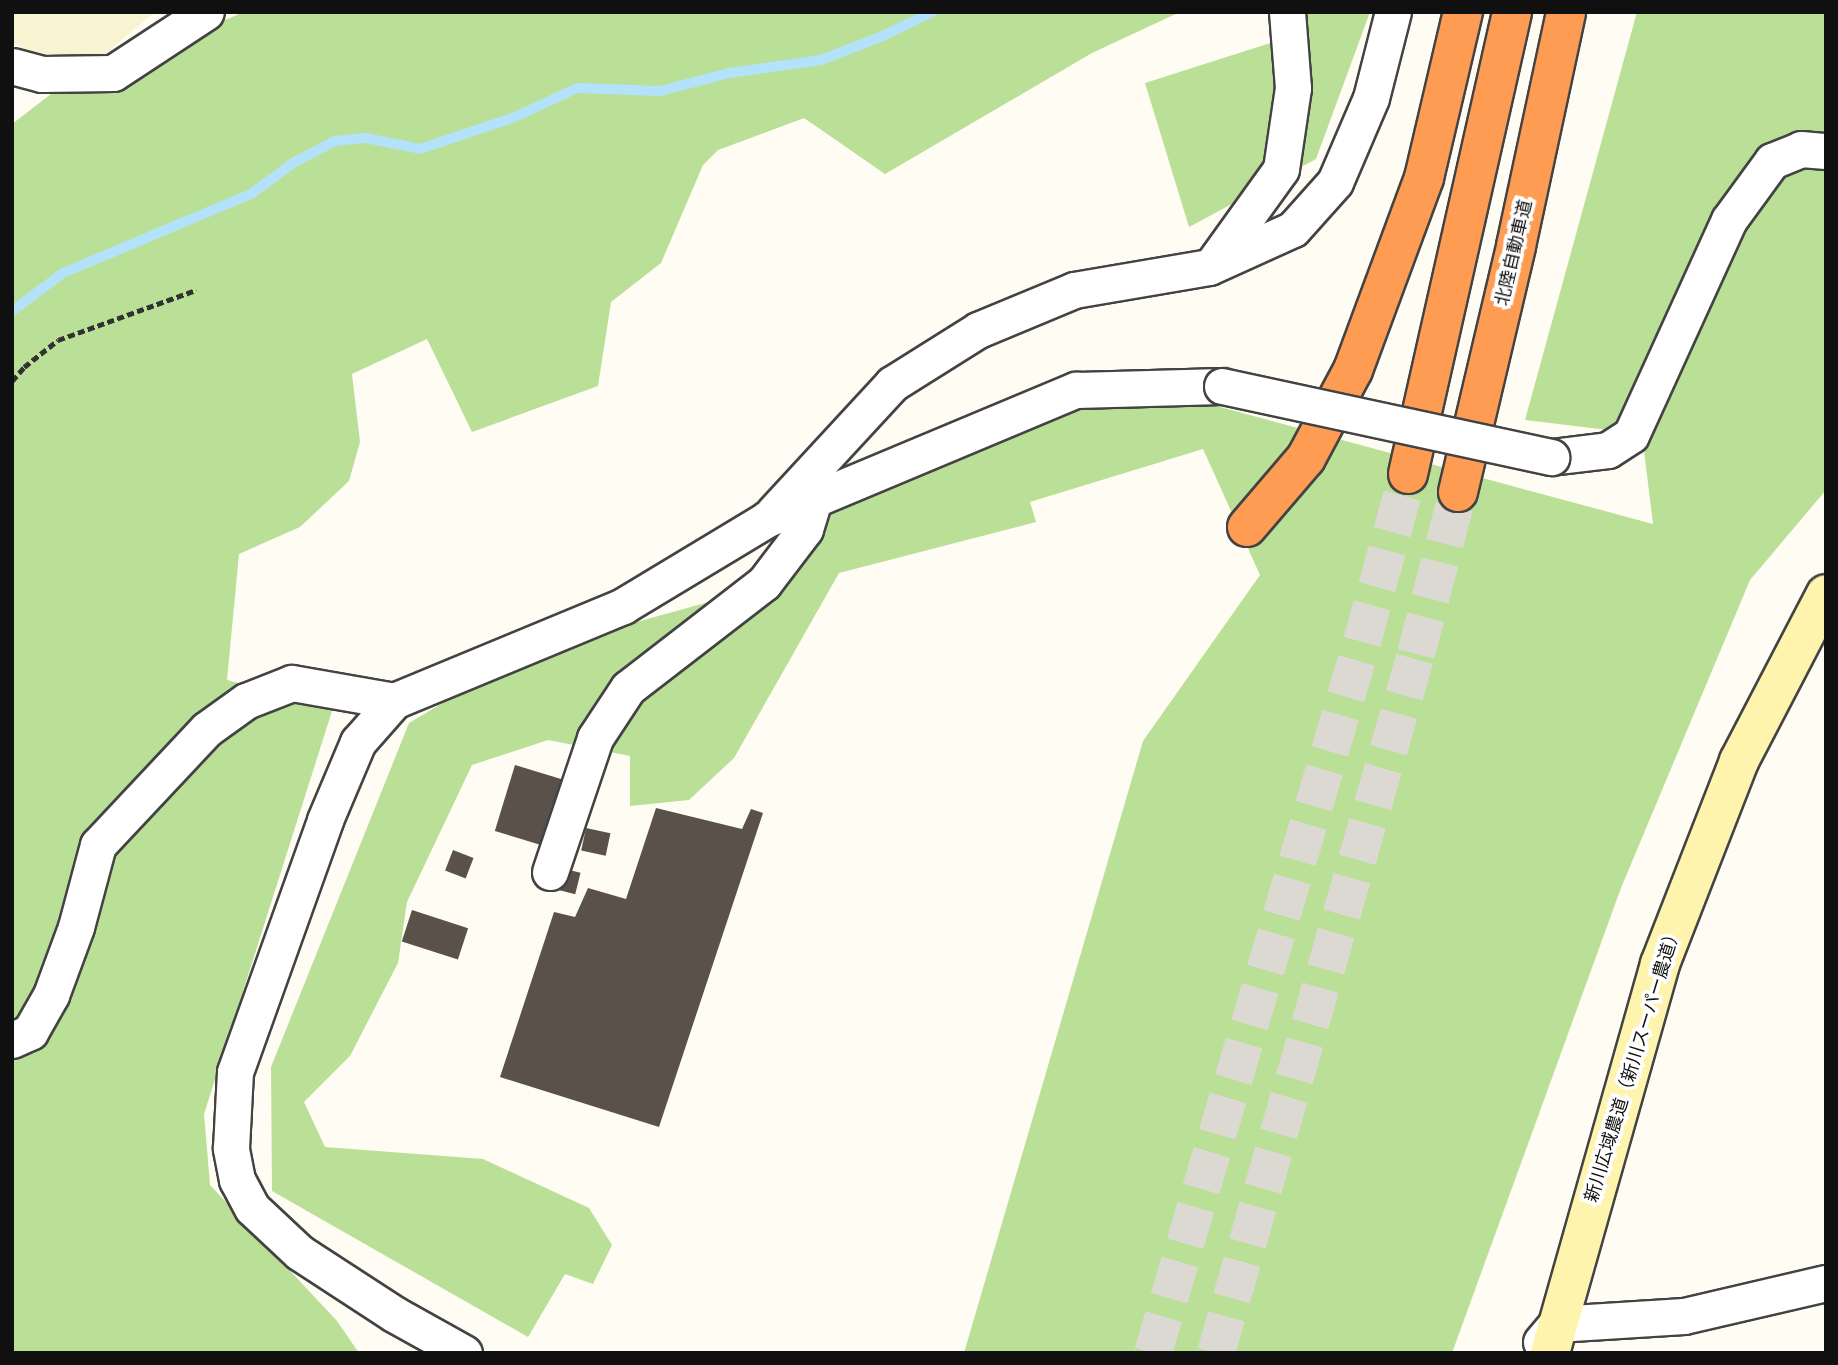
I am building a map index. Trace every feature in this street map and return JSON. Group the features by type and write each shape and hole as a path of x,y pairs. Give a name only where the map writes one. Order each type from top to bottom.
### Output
{"highway":[{"path":"1247,527 1306,458 1353,370 1424,178 1463,12"},
{"path":"1408,474 1512,12"},
{"name":"北陸自動車道","path":"1458,492 1516,246 1566,12"}],"street":[{"path":"12,66 42,74 113,74 206,12"},
{"path":"1209,268 1281,169 1293,88 1287,12"},
{"path":"767,519 892,384 978,330 1074,290 1209,268 1293,229 1335,182 1371,98 1393,12"},
{"path":"464,1353 394,1314 299,1252 252,1208 237,1180 231,1147 235,1072 324,820 358,742 394,701 623,606 767,519 1076,390 1222,386 1551,457 1608,450 1631,435 1729,220 1772,161 1801,149 1826,151"},
{"path":"550,872 595,738 628,688 764,583 805,529 814,500"},
{"name":"新川広域農道（新川スーパー農道）","path":"1546,1343 1660,964 1739,761 1826,594"},
{"path":"12,1040 30,1032 51,995 76,927 98,845 207,729 246,701 292,683 394,701"},
{"path":"1546,1343 1684,1316 1826,1283"}],"path":[{"path":"12,381 24,367 58,341 196,290"}],"shaded area":[{"path":"12,12 155,12 101,57 30,53 12,41"}],"green space":[{"path":"244,12 1180,12 1092,53 885,174 804,118 718,150 703,165 661,263 611,302 598,386 472,432 427,339 352,374 360,442 349,481 300,527 239,554 227,680 333,708 204,1114 210,1185 337,1321 359,1353 12,1353 12,124 55,91"},
{"path":"1295,12 1370,12 1316,159 1189,227 1145,83 1299,34"},
{"path":"1637,12 1826,12 1826,490 1750,580 1621,888 1452,1353 964,1353 1143,741 1260,575 1203,449 1030,502 1036,522 839,573 734,758 689,800 630,806 630,756 548,740 472,765 407,902 398,963 350,1056 304,1102 325,1147 483,1159 589,1208 612,1245 593,1284 565,1274 528,1337 272,1191 271,1067 409,723 529,652 723,598 801,557 843,479 1098,374 1653,524 1642,434 1525,420"}],"building":[{"path":"515,765 568,781 547,847 495,831"},
{"path":"656,808 742,829 751,809 763,813 659,1127 500,1077 554,912 575,917 588,888 626,899"},
{"path":"586,828 610,833 606,856 581,850"},
{"path":"453,850 474,858 466,878 445,871"},
{"path":"565,869 581,873 575,894 560,890"},
{"path":"412,910 468,928 458,960 402,941"}],"waterway":[{"path":"12,311 63,273 251,194 293,163 335,141 366,138 420,149 515,117 577,88 660,91 729,73 821,60 883,36 932,12"}],"tunnel":[{"path":"1153,1353 1362,642 1408,474"},
{"path":"1216,1353 1416,654 1458,492"}]}
